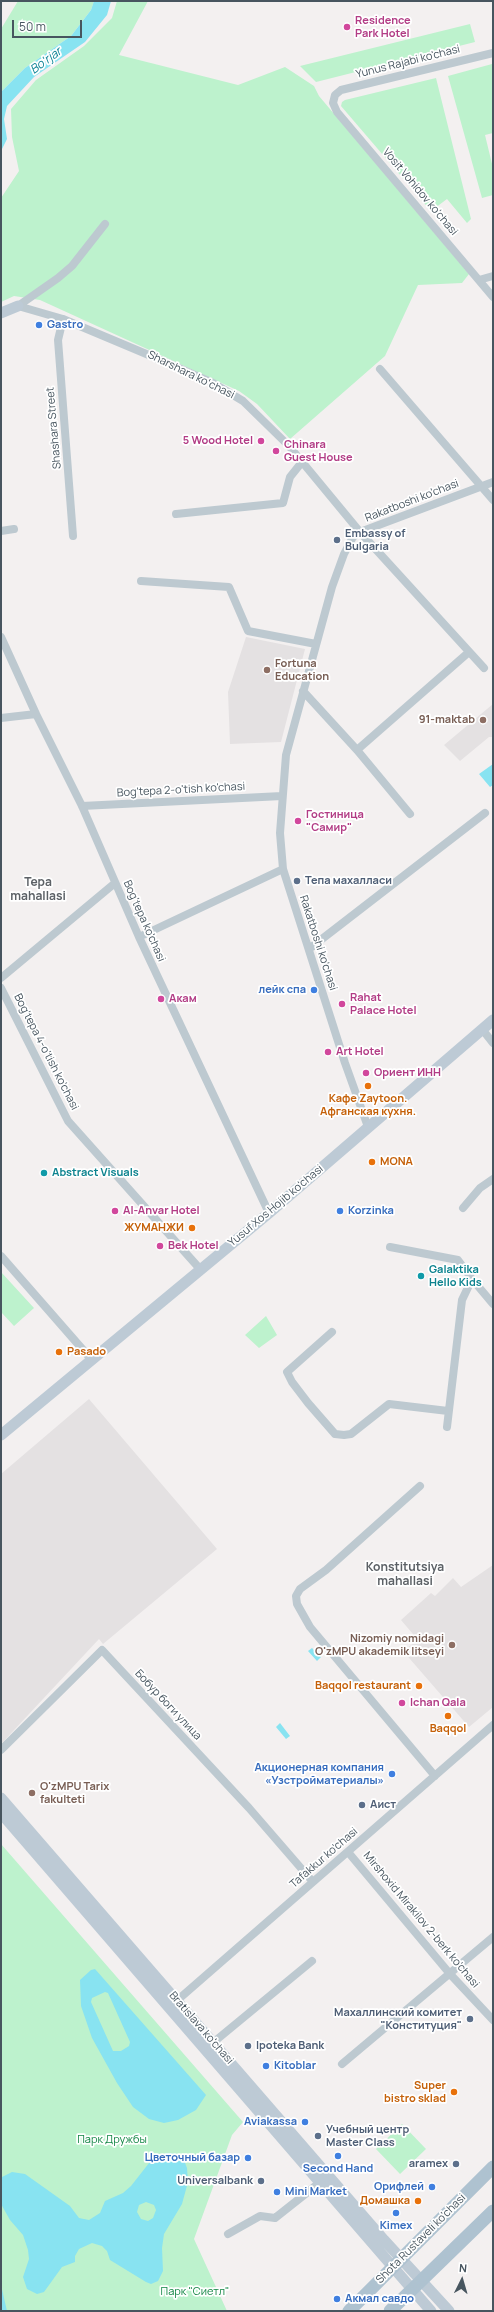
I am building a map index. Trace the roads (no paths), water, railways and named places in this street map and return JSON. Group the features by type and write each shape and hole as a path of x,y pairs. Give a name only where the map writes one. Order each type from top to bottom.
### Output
{"main road":[{"path":"1,313 18,306"},
{"name":"Yusuf Xos Hojib ko'chasi","path":"1,1435 269,1213 368,1126 493,1020"},
{"name":"Bratislava ko'chasi","path":"1,1798 173,2004 418,2285"},
{"name":"Bratislava ko'chasi","path":"1,1813 173,2004"},
{"name":"Shota Rustaveli ko'chasi","path":"349,2311 493,2167"},
{"path":"390,2311 493,2211"},
{"path":"418,2285 431,2311"},
{"path":"418,2285 449,2311"}],"street":[{"name":"Yunus Rajabi ko'chasi","path":"333,100 336,94 341,90 493,53"},
{"name":"Vosit Vohidov ko'chasi","path":"333,100 337,112 493,297"},
{"path":"18,306 48,286 72,266 105,224"},
{"path":"479,280 493,276"},
{"name":"Sharshara koʻchasi","path":"18,306 63,319 193,374 234,395 254,410 302,462 360,532 484,668"},
{"name":"Shashara Street","path":"63,319 58,340 58,348 73,536"},
{"path":"380,369 493,500"},
{"path":"176,514 283,503 290,477 302,462"},
{"name":"Rakatboshi ko'chasi","path":"368,1126 345,1063 283,869 280,846 282,796 286,755 332,587 344,554 354,537 360,532 493,482"},
{"path":"1,531 14,530"},
{"path":"141,581 229,587 248,631 316,644"},
{"name":"Bog'tepa ko'chasi","path":"1,637 36,714 82,806 139,937 269,1213"},
{"path":"357,750 469,652"},
{"path":"303,691 357,750 410,814"},
{"path":"1,718 36,714"},
{"name":"Bog'tepa 2-o'tish ko'chasi","path":"82,806 282,796"},
{"path":"309,949 485,813"},
{"path":"139,937 283,869"},
{"path":"1,978 116,883"},
{"name":"Bog'tepa 4-o'tish ko'chasi","path":"1,988 68,1121 200,1269"},
{"path":"482,1029 493,1043"},
{"path":"463,1208 480,1188 493,1179"},
{"path":"390,1247 458,1260 493,1304"},
{"path":"1,1256 91,1360"},
{"path":"447,1427 462,1300 472,1279"},
{"path":"332,1332 287,1372 292,1382 308,1403 335,1434 344,1436 351,1434 388,1404 448,1411"},
{"path":"420,1486 326,1570 300,1589 296,1596 297,1604 310,1627 435,1776"},
{"name":"Бобур боги улица","path":"1,1750 102,1650 249,1808 313,1882"},
{"name":"Tafakkur ko'chasi","path":"173,2004 493,1725"},
{"name":"Mirshoxid Mirakilov 2-berk ko'chasi","path":"348,1852 450,1974 493,2020"},
{"path":"342,2064 493,1937"},
{"path":"209,2046 312,1961"},
{"path":"228,2234 260,2216 275,2218 324,2178"}],"water":[{"name":"Bo‘rjar","path":"94,1 111,1 107,15 85,42 34,77 7,106 4,119 7,139 1,151 1,92 25,68 71,36 91,10"},
{"path":"493,764 493,785 490,787 479,774"},
{"path":"312,1648 321,1657 317,1661 308,1651"},
{"path":"280,1723 290,1736 286,1739 276,1727"},
{"path":"95,1969 206,2095 196,2110 178,2120 164,2123 149,2119 133,2107 117,2083 92,2038 81,2006 80,1980 91,1970","holes":["105,1992 108,1993 130,2042 129,2046 121,2051 113,2051 91,2002 92,1998"]},
{"path":"167,2153 177,2154 184,2160 187,2168 188,2182 182,2204 164,2234 162,2248 163,2271 158,2281 151,2284 146,2282 110,2260 107,2251 102,2246 92,2243 79,2249 75,2256 75,2262 62,2267 44,2292 37,2294 27,2289 23,2277 29,2259 28,2250 23,2235 10,2220 1,2204 2,2177 12,2172 25,2174 70,2206 79,2218 89,2220 100,2213 105,2201 123,2193 131,2186 153,2158","holes":["146,2202 154,2205 156,2210 153,2218 148,2221 141,2219 137,2212 139,2205"]},
{"path":"1,2285 7,2311 1,2311"}],"place":[{"name":"Residence Park Hotel","path":"347,27"},
{"name":"Gastro","path":"39,325"},
{"name":"5 Wood Hotel","path":"261,441"},
{"name":"Chinara Guest House","path":"276,451"},
{"name":"Embassy of Bulgaria","path":"337,540"},
{"name":"Fortuna Education","path":"267,670"},
{"name":"91-maktab","path":"483,720"},
{"name":"Гостиница \"Самир\"","path":"298,821"},
{"name":"Тепа махалласи","path":"297,881"},
{"name":"лейк спа","path":"314,990"},
{"name":"Акам","path":"161,999"},
{"name":"Rahat Palace Hotel","path":"342,1004"},
{"name":"Art Hotel","path":"328,1052"},
{"name":"Ориент ИНН","path":"366,1073"},
{"name":"Кафе Zaytoon. Афганская кухня.","path":"368,1086"},
{"name":"MONA","path":"372,1162"},
{"name":"Abstract Visuals","path":"44,1173"},
{"name":"Al-Anvar Hotel","path":"115,1211"},
{"name":"Korzinka","path":"340,1211"},
{"name":"ЖУМАНЖИ","path":"192,1228"},
{"name":"Bek Hotel","path":"160,1246"},
{"name":"Galaktika Hello Kids","path":"421,1276"},
{"name":"Pasado","path":"59,1352"},
{"name":"Nizomiy nomidagi O'zMPU akademik litseyi","path":"452,1645"},
{"name":"Baqqol restaurant","path":"419,1686"},
{"name":"Ichan Qala","path":"402,1703"},
{"name":"Baqqol","path":"448,1716"},
{"name":"Акционерная компания «Узстройматериалы»","path":"392,1774"},
{"name":"O'zMPU Tarix fakulteti","path":"32,1793"},
{"name":"Аист","path":"362,1805"},
{"name":"Махаллинский комитет \"Конституция\"","path":"470,2019"},
{"name":"Ipoteka Bank","path":"248,2046"},
{"name":"Kitoblar","path":"266,2066"},
{"name":"Super bistro sklad","path":"454,2092"},
{"name":"Aviakassa","path":"305,2122"},
{"name":"Учебный центр Master Class","path":"318,2136"},
{"name":"Second Hand","path":"338,2156"},
{"name":"Цветочный базар","path":"248,2158"},
{"name":"aramex","path":"456,2164"},
{"name":"Universalbank","path":"261,2181"},
{"name":"Орифлей","path":"432,2187"},
{"name":"Mini Market","path":"277,2192"},
{"name":"Домашка","path":"418,2201"},
{"name":"Kimex","path":"396,2213"},
{"name":"Акмал савдо","path":"337,2299"}],"district":[{"name":"Tepa mahallasi","path":"38,890"},
{"name":"Konstitutsiya mahallasi","path":"405,1575"}],"park label":[{"name":"Парк Дружбы","path":"112,2140"},
{"name":"Парк \"Сиетл\"","path":"195,2292"}]}
